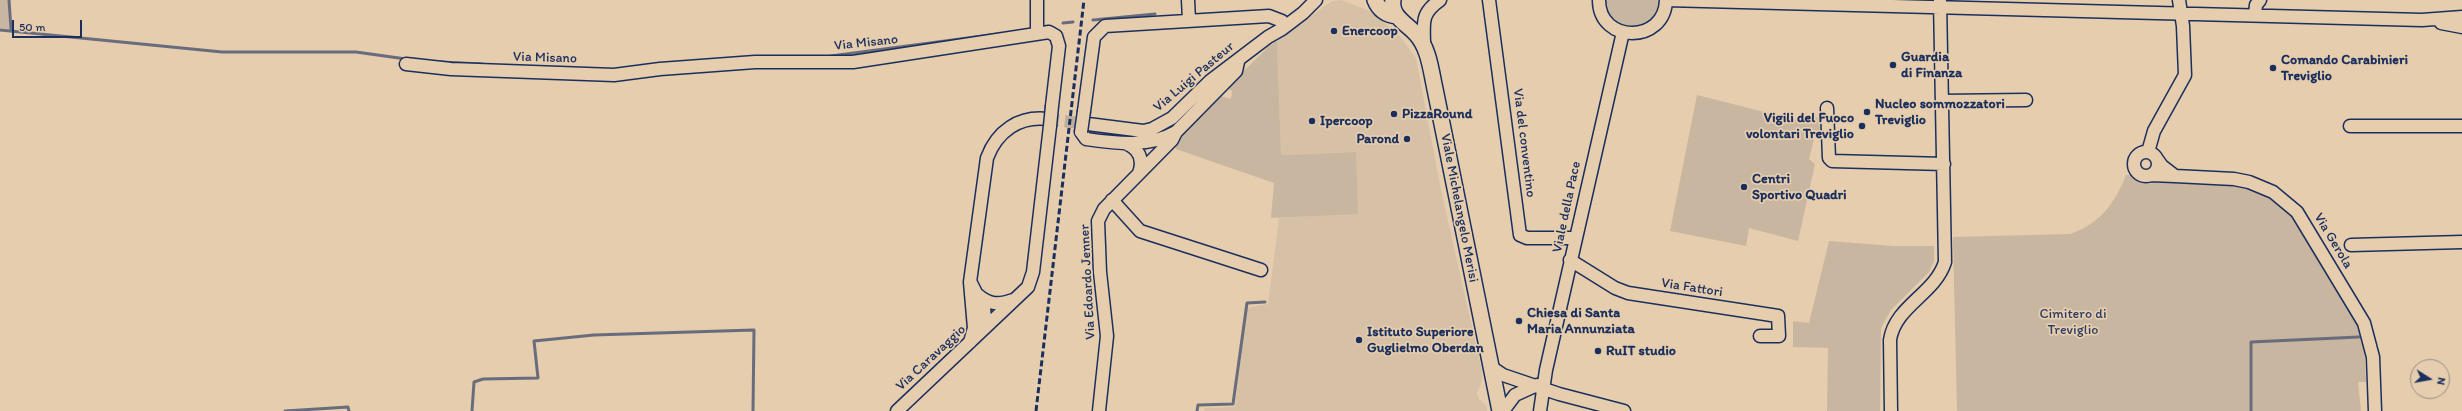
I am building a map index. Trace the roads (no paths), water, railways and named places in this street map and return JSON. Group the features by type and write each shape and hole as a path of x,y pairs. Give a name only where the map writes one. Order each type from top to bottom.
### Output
{"main road":[{"name":"Viale Michelangelo Merisi","path":"1375,0 1378,8 1389,16 1397,16 1416,34 1424,46 1435,89 1491,367 1502,411"},
{"path":"1393,0 1393,6 1397,16"}],"street":[{"path":"1037,0 1037,28"},
{"path":"1188,0 1189,20"},
{"path":"1424,46 1424,17 1427,11 1440,0"},
{"name":"Via del conventino","path":"1489,0 1520,236 1527,238 1575,238"},
{"path":"1600,0 1601,12 1606,20 1623,32 1639,33 1652,27 1662,15 1666,0 1940,4 2422,20 2462,17"},
{"path":"2151,175 2156,170 2152,156 2154,131 2185,75 2183,26 2179,0"},
{"path":"2255,15 2256,5 2260,0"},
{"name":"Via Luigi Pasteur","path":"1268,37 1270,31 1282,21 1303,5 1313,2"},
{"name":"Via Luigi Pasteur","path":"1084,128 1143,131 1152,129 1172,118 1199,91 1239,58 1298,17 1313,2"},
{"path":"1891,411 1890,340 1892,330 1900,317 1935,281 1944,262 1944,164 1940,4"},
{"path":"1239,58 1236,71 1176,132 1156,141 1125,143 1086,139 1084,128 1084,111 1094,37 1101,29 1111,25 1269,16 1282,21"},
{"path":"2422,20 2462,27"},
{"name":"Via Misano","path":"406,64 451,69 614,75 660,69 755,62 853,62 1049,32 1056,36 1059,46 1052,106 1048,122 1032,280 1023,294 986,326"},
{"name":"Viale della Pace","path":"1540,411 1540,387 1623,32"},
{"path":"1942,101 2026,100"},
{"path":"1827,108 1829,158 1832,161 1944,164"},
{"path":"970,342 974,328 970,298 970,282 985,165 990,150 998,137 1010,126 1026,120 1048,122"},
{"path":"2350,126 2462,126"},
{"name":"Via Edoardo Jenner","path":"1099,411 1107,336 1100,272 1098,221 1100,214 1112,200 1172,140 1176,132"},
{"path":"1125,143 1131,145 1139,154 1141,167 1138,173"},
{"name":"Via Gerola","path":"2152,156 2136,156 2134,167 2141,176 2151,175 2234,179 2249,182 2273,192 2297,212 2364,323 2373,357 2376,411"},
{"path":"2152,156 2175,176"},
{"path":"1112,200 1140,231 1261,270"},
{"path":"2351,246 2462,242"},
{"name":"Via Fattori","path":"1570,260 1615,288 1628,293 1778,316 1779,336 1760,336"},
{"path":"970,282 984,309 986,326"},
{"path":"978,295 990,303 997,304 1016,299"},
{"path":"973,313 980,323 986,326"},
{"name":"Via Caravaggio","path":"897,411 986,326"},
{"path":"1491,367 1503,375 1624,411"},
{"path":"1502,411 1515,395 1540,387"}],"waterway":[{"path":"9,0 11,30"},
{"path":"1093,20 1155,14"},
{"path":"1063,23 1073,22"},
{"path":"0,30 222,52 356,52 406,59"},
{"path":"831,56 998,34"},
{"path":"440,62 482,64"},
{"path":"1197,411 1198,405 1233,404 1247,303 1265,302"},
{"path":"472,411 474,382 483,379 538,378 534,341 594,335 754,330 753,411"},
{"path":"2251,411 2251,342 2359,337"},
{"path":"285,411 348,407 349,411"}],"tunnel":[{"path":"1047,119 1088,124"}],"railway":[{"path":"1036,411 1084,0"}],"place":[{"name":"Enercoop","path":"1334,31"},
{"name":"Guardia di Finanza","path":"1893,65"},
{"name":"Comando Carabinieri Treviglio","path":"2273,68"},
{"name":"Nucleo sommozzatori Treviglio","path":"1867,112"},
{"name":"PizzaRound","path":"1394,114"},
{"name":"Ipercoop","path":"1312,121"},
{"name":"Vigili del Fuoco volontari Treviglio","path":"1862,126"},
{"name":"Parond","path":"1407,139"},
{"name":"Centri Sportivo Quadri","path":"1744,187"},
{"name":"Chiesa di Santa Maria Annunziata","path":"1519,321"},
{"name":"Istituto Superiore Guglielmo Oberdan","path":"1359,340"},
{"name":"RuIT studio","path":"1598,351"}],"park label":[{"name":"Cimitero di Treviglio","path":"2073,322"}]}
